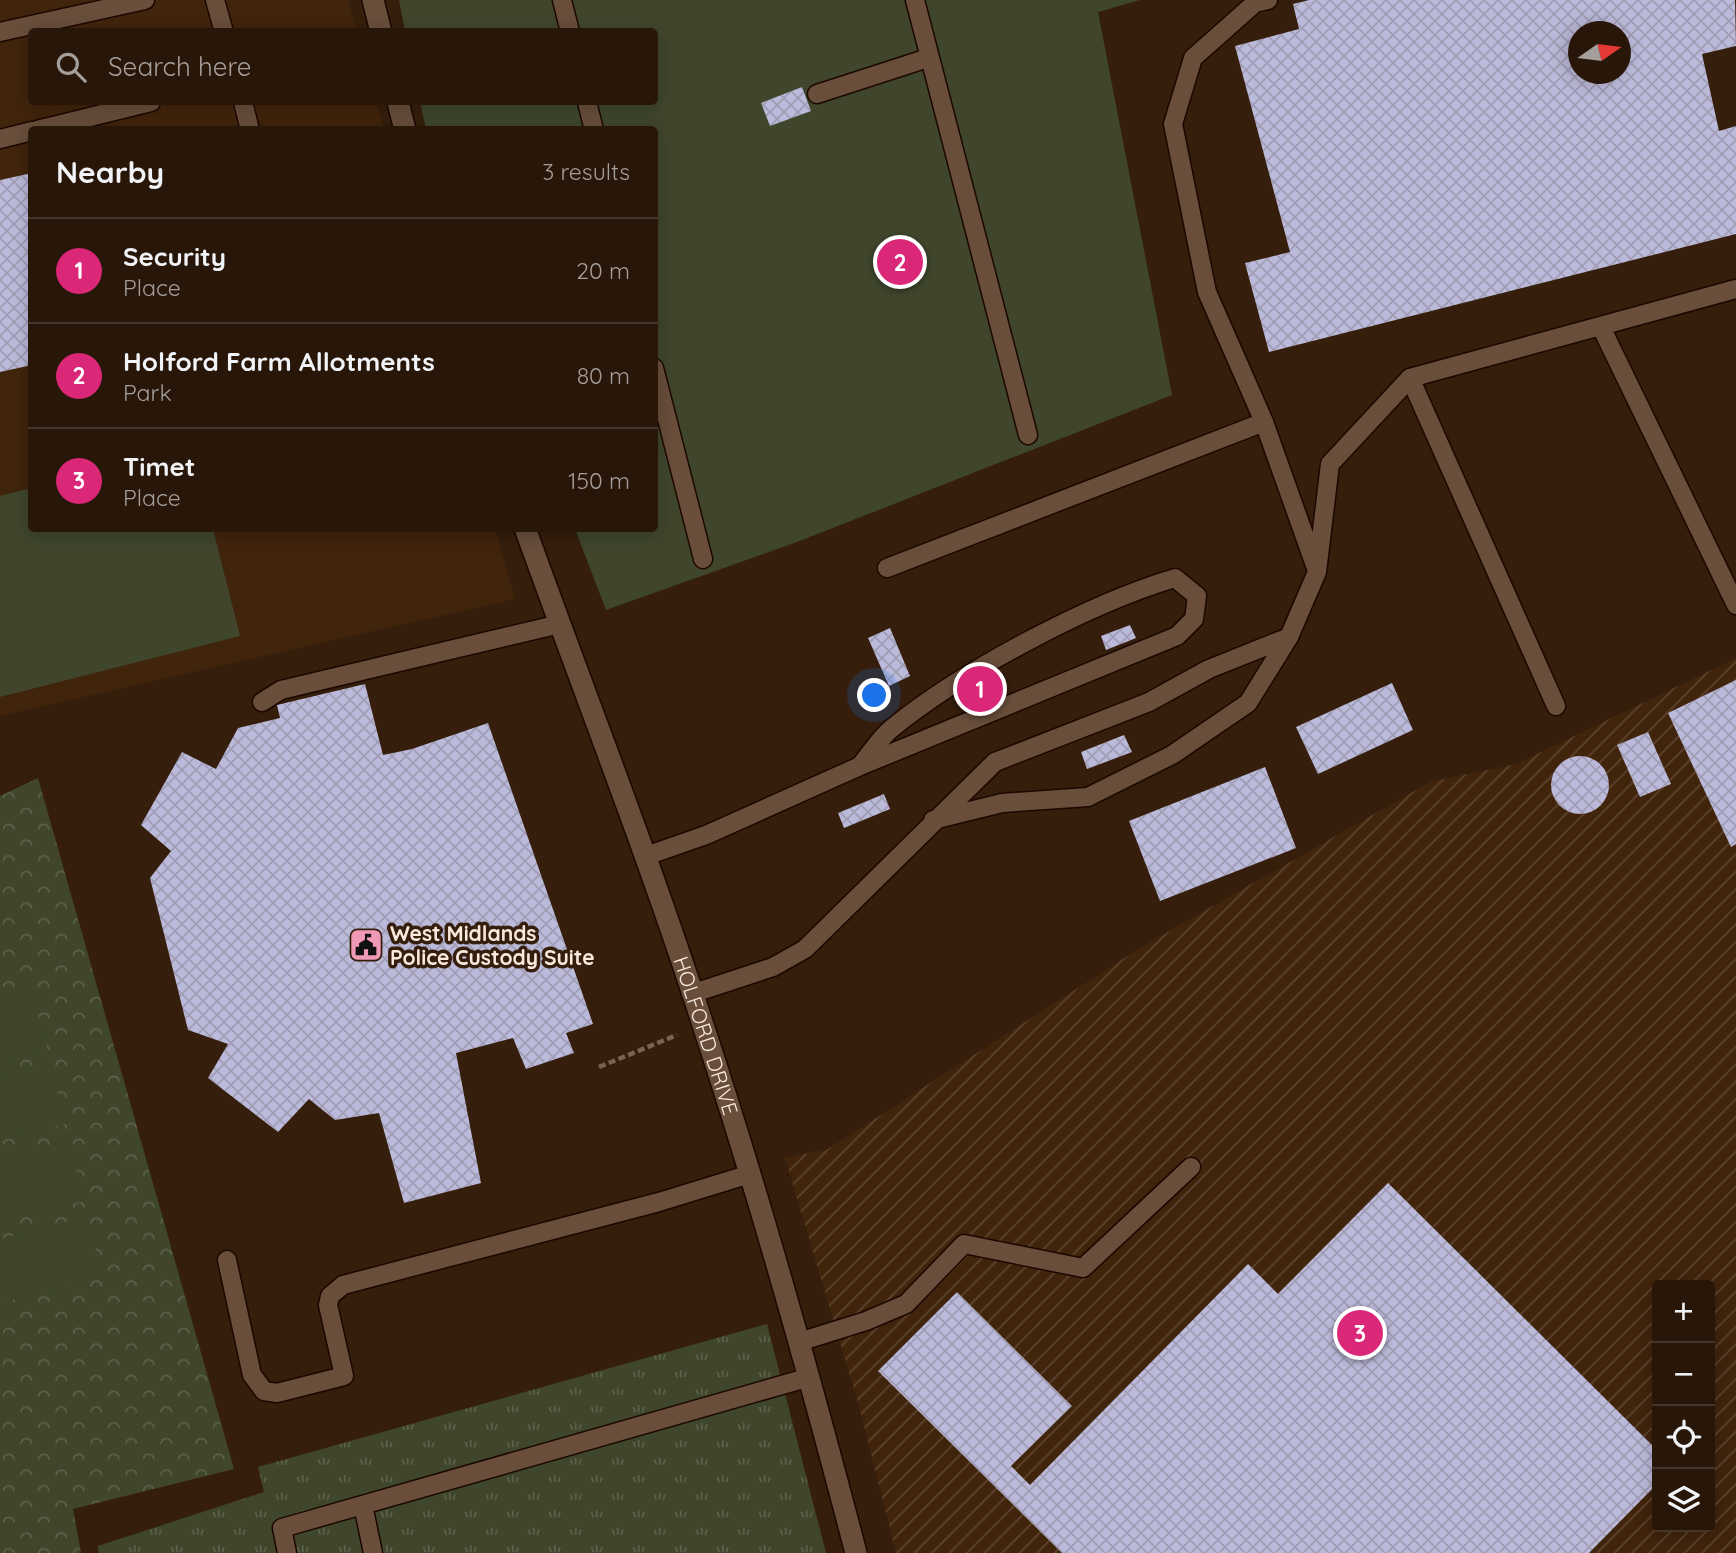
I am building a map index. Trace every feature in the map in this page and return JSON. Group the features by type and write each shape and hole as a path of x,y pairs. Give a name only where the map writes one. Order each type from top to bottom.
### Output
{"street":[{"path":"373,0 380,28"},
{"path":"399,105 404,126"},
{"name":"HOLFORD DRIVE","path":"526,532 646,856 703,1024 800,1342 856,1553"}],"lane":[{"path":"0,32 145,0"},
{"path":"215,0 223,28"},
{"path":"562,0 569,28"},
{"path":"915,0 1028,435"},
{"path":"1268,0 1255,4 1193,58 1173,124 1207,292 1264,422 1317,572"},
{"path":"817,94 928,58"},
{"path":"53,126 140,105"},
{"path":"244,105 249,126"},
{"path":"588,105 593,126"},
{"path":"0,139 28,132"},
{"path":"933,820 1002,803 1088,797 1172,755 1248,703 1289,637 1317,572 1330,464 1410,378 1736,289"},
{"path":"1601,327 1736,605"},
{"path":"1410,378 1556,706"},
{"path":"658,384 703,559"},
{"path":"887,568 1264,422"},
{"path":"646,856 706,835 860,766 1177,636 1194,619 1197,596 1175,578 1076,618 975,673 890,730 860,766"},
{"path":"262,702 281,690 560,624"},
{"path":"691,993 773,967 805,949 933,820 995,762 1149,702 1209,669 1289,637"},
{"path":"800,1342 866,1321 906,1304 964,1244 1083,1268 1191,1167"},
{"path":"227,1260 252,1375 264,1391 277,1393 345,1376 328,1305 330,1296 343,1285 660,1202 750,1174"},
{"path":"287,1553 282,1528 810,1377"},
{"path":"363,1505 373,1553"}],"path":[{"path":"599,1067 703,1024"}],"shaded area":[{"path":"0,0 348,0 356,28 28,28 28,105 377,105 383,126 28,126 28,532 496,532 515,599 0,716"},
{"path":"1736,658 1736,1553 896,1553 860,1410 785,1158 828,1149 1143,946 1430,782 1516,764"}],"green space":[{"path":"399,0 1140,0 1098,12 1172,395 797,542 606,610 576,532 658,532 658,126 425,126 421,105 658,105 658,28 404,28"},
{"path":"28,489 28,532 214,532 240,636 0,697 0,496"},
{"path":"38,778 234,1469 73,1509 81,1553 0,1553 0,796"},
{"path":"32,990 47,1049 0,1061 0,998"},
{"path":"50,1064 66,1124 0,1141 0,1077"},
{"path":"69,1141 84,1201 0,1222 0,1159"},
{"path":"87,1217 103,1276 0,1303 0,1239"},
{"path":"767,1324 826,1553 99,1553 98,1546 264,1492 258,1467"}],"building":[{"path":"1309,0 1735,0 1736,46 1702,54 1719,131 1736,126 1736,234 1269,352 1245,263 1290,252 1235,46 1299,29 1293,4"},
{"path":"802,87 811,111 770,126 761,103"},
{"path":"28,174 28,366 0,372 0,180"},
{"path":"1130,625 1136,638 1106,650 1101,636"},
{"path":"890,628 910,676 889,686 868,638"},
{"path":"985,680 990,692 975,698 971,686"},
{"path":"1736,680 1736,844 1731,847 1668,713"},
{"path":"1392,683 1413,730 1318,774 1296,727"},
{"name":"West Midlands Police Custody Suite","path":"365,684 383,755 412,749 488,723 593,1024 566,1033 574,1053 526,1069 513,1038 456,1053 481,1183 404,1203 379,1113 335,1120 309,1099 278,1132 208,1078 228,1044 188,1030 150,878 171,851 141,825 182,752 216,769 238,728 280,718 277,705"},
{"path":"1648,732 1671,784 1640,797 1617,745"},
{"path":"1124,735 1132,752 1087,769 1081,752"},
{"path":"1580,756 1591,758 1604,769 1609,785 1607,796 1596,809 1580,814 1569,812 1556,801 1551,785 1553,774 1564,761"},
{"path":"1265,767 1296,848 1160,901 1129,821"},
{"path":"884,794 890,809 844,828 838,813"},
{"path":"1388,1183 1652,1445 1652,1489 1589,1553 1062,1553 878,1371 957,1292 1072,1406 1011,1466 1030,1485 1248,1264 1278,1294"}],"place":[{"name":"Holford Farm Allotments","path":"900,262"},
{"name":"Security","path":"980,689"},
{"name":"West Midlands Police Custody Suite","path":"366,945"},
{"name":"Timet","path":"1360,1333"}]}
